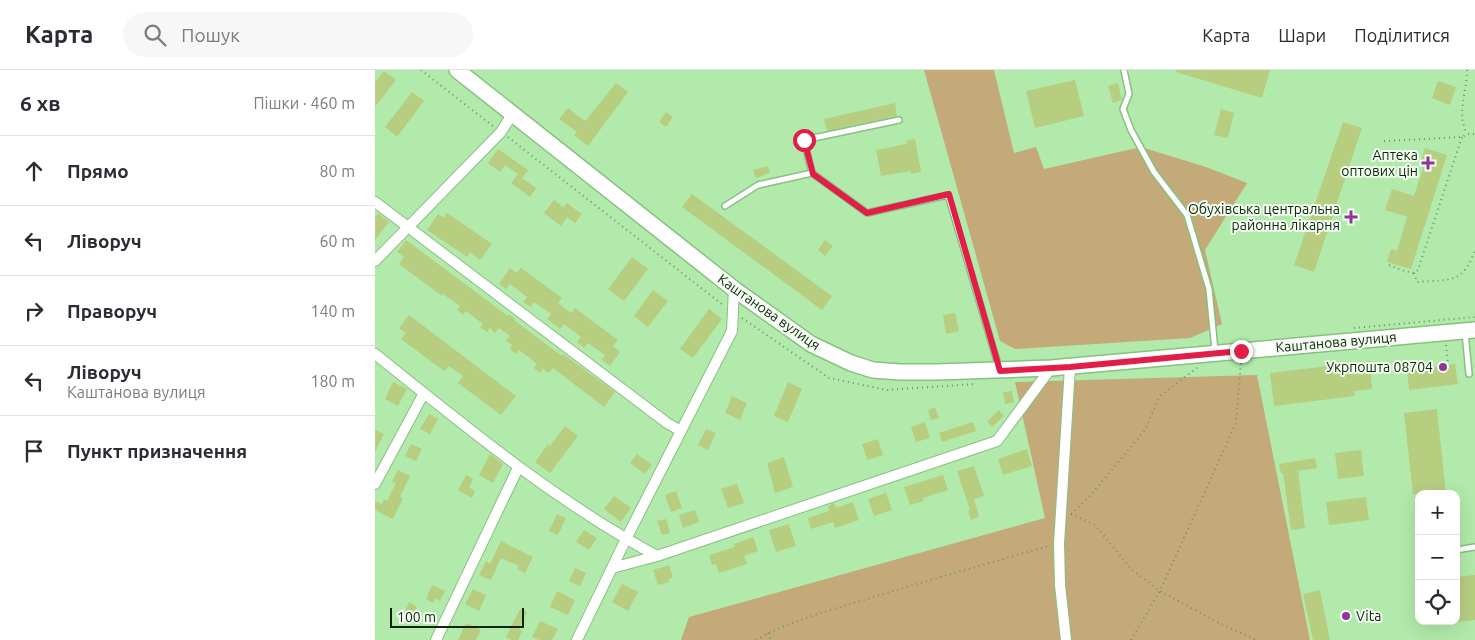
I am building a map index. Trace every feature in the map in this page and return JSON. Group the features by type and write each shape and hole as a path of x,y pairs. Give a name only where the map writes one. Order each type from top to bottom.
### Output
{"main road":[{"name":"Каштанова вулиця","path":"457,70 734,289 811,344 830,354 873,370 900,372 1000,371 1070,367 1470,331"}],"street":[{"path":"375,261 501,132 513,114"},
{"path":"375,202 667,423 681,431"},
{"path":"577,640 732,331 734,289"},
{"path":"375,354 519,468 626,539 657,556"},
{"path":"1066,640 1059,544 1070,367"},
{"path":"612,568 657,556 997,441 1051,368"},
{"path":"375,484 424,393"},
{"path":"436,640 519,468"}],"lane":[{"path":"1124,70 1129,94 1123,109 1131,130 1154,172 1187,215 1209,289 1215,354"},
{"path":"899,120 804,140 813,174 867,213 949,194 1000,371"},
{"path":"725,206 758,185 813,174"},
{"path":"1469,374 1470,331"},
{"path":"1460,549 1475,547"}],"path":[{"path":"1467,70 1465,94 1461,107 1463,125 1467,134"},
{"path":"1384,141 1462,137 1467,134 1475,134"},
{"path":"1414,273 1418,270 1462,137"},
{"path":"1414,273 1417,282 1452,279 1466,271 1475,250"},
{"path":"1471,263 1475,264"},
{"path":"1389,265 1414,273"},
{"path":"1131,640 1160,591 1236,423 1241,351"},
{"path":"1060,524 1091,496 1145,430 1159,397 1215,354"},
{"path":"1071,514 1095,525 1132,570 1160,591 1255,640"},
{"path":"756,640 768,633 825,612 976,566 1059,544"},
{"path":"768,633 771,640"}],"shaded area":[{"path":"924,70 994,70 1014,153 1036,147 1044,169 1141,147 1206,167 1247,183 1205,250 1222,324 1190,338 1015,349 1000,341"},
{"path":"1257,375 1310,640 681,640 689,617 1045,518 1015,382"}],"building":[{"path":"1176,70 1270,70 1262,98 1176,72"},
{"path":"384,71 396,80 375,107 375,82"},
{"path":"1075,80 1084,116 1035,128 1026,91"},
{"path":"1438,81 1456,87 1450,105 1432,98"},
{"path":"616,83 628,92 588,146 574,135 577,132 559,119 568,108 585,121"},
{"path":"1118,83 1122,100 1113,103 1108,86"},
{"path":"412,92 424,101 397,137 385,127"},
{"path":"895,103 897,116 827,131 824,119"},
{"path":"1221,109 1234,113 1228,138 1214,135"},
{"path":"666,112 673,117 666,127 659,122"},
{"path":"1343,122 1362,128 1314,272 1294,265"},
{"path":"915,139 921,172 911,174 911,171 881,176 876,150 907,144 906,141"},
{"path":"1425,148 1447,155 1411,269 1387,262 1391,249 1397,251 1407,217 1385,210 1392,189 1414,196 1425,162 1421,161"},
{"path":"498,149 528,170 522,178 536,188 530,197 511,183 518,174 505,165 500,172 488,163"},
{"path":"768,166 770,173 756,178 753,170"},
{"path":"692,194 832,296 822,310 682,207"},
{"path":"554,200 563,207 567,203 582,214 575,223 567,217 561,226 544,213"},
{"path":"378,213 389,222 375,240 375,217"},
{"path":"447,213 492,244 480,260 470,252 467,257 427,230 438,214 444,218"},
{"path":"406,240 508,316 509,314 514,320 562,356 563,354 615,392 604,407 553,368 549,373 543,369 540,373 534,368 537,364 531,359 519,350 516,354 510,349 512,345 506,341 510,336 499,328 495,333 490,328 487,332 480,327 483,324 466,311 463,315 457,310 460,306 443,294 442,296 399,264 404,257 397,252"},
{"path":"825,240 833,246 825,256 818,250"},
{"path":"632,257 648,269 624,301 608,289"},
{"path":"510,268 517,273 521,268 562,298 558,303 571,313 575,308 618,340 613,346 620,352 610,366 602,360 605,355 588,343 584,348 577,342 581,337 564,324 560,329 547,319 551,314 534,302 531,307 523,302 527,297 510,284 506,289 499,284"},
{"path":"653,290 668,301 648,327 634,316"},
{"path":"709,309 722,319 693,358 680,349"},
{"path":"955,313 959,331 946,334 943,315"},
{"path":"409,315 516,396 501,415 458,383 463,376 449,366 444,371 401,339 406,333 399,328"},
{"path":"1370,361 1372,389 1354,391 1355,396 1274,406 1270,373"},
{"path":"1455,364 1458,384 1409,390 1407,370"},
{"path":"393,382 407,389 398,406 385,399"},
{"path":"788,382 802,389 788,422 774,416"},
{"path":"1012,391 1014,402 1005,404 1003,392"},
{"path":"732,396 747,403 740,420 725,413"},
{"path":"935,407 939,418 931,420 928,410"},
{"path":"1437,409 1446,490 1415,490 1415,494 1413,494 1404,413"},
{"path":"999,410 1004,416 992,427 987,421"},
{"path":"429,414 438,419 430,434 420,429"},
{"path":"925,422 930,438 916,442 911,427"},
{"path":"973,422 976,431 942,442 939,433"},
{"path":"565,426 578,436 550,473 535,462 548,444 550,446"},
{"path":"706,429 716,433 708,450 698,445"},
{"path":"375,430 384,434 375,452"},
{"path":"878,439 883,455 867,460 862,444"},
{"path":"411,444 422,449 416,461 405,456"},
{"path":"1027,449 1032,466 1003,475 998,459"},
{"path":"1361,450 1364,476 1338,479 1335,453"},
{"path":"490,454 503,464 493,483 479,475"},
{"path":"637,454 652,465 645,474 630,463"},
{"path":"784,457 793,487 775,493 767,463"},
{"path":"1315,458 1317,468 1298,471 1305,528 1291,530 1283,473 1281,473 1279,464"},
{"path":"974,466 984,496 974,499 979,517 971,520 968,510 970,510 957,471"},
{"path":"398,470 410,476 400,497 403,498 393,519 375,510 375,501 382,504 384,499 387,501 396,483 392,482"},
{"path":"466,475 473,479 469,487 475,491 472,498 458,490"},
{"path":"943,475 948,490 923,498 924,501 910,505 904,487"},
{"path":"737,484 744,503 728,508 721,489"},
{"path":"676,491 682,508 671,512 665,495"},
{"path":"886,493 892,510 874,516 868,499"},
{"path":"614,496 631,508 621,522 604,509"},
{"path":"1366,497 1369,520 1329,525 1326,502"},
{"path":"853,502 859,520 835,528 833,522 811,529 808,518 829,511 828,506 834,503 836,508"},
{"path":"695,510 699,522 683,528 679,515"},
{"path":"557,514 566,518 558,535 549,531"},
{"path":"666,519 670,533 662,535 657,521"},
{"path":"789,524 796,546 776,552 769,530"},
{"path":"584,530 597,538 589,550 576,542"},
{"path":"753,537 758,551 744,556 747,564 719,573 716,564 712,565 709,555 735,547 734,544"},
{"path":"501,541 533,557 525,573 517,569 519,566 501,558 491,580 479,575 486,561 490,564"},
{"path":"669,565 673,577 669,579 669,582 658,585 653,570"},
{"path":"575,568 586,573 580,586 569,581"},
{"path":"1475,575 1475,620 1460,622 1460,577"},
{"path":"622,584 638,592 628,611 612,602"},
{"path":"432,585 445,591 440,601 435,598 433,603 426,599"},
{"path":"473,589 486,595 479,611 465,604"},
{"path":"1320,590 1330,640 1313,640 1303,594"},
{"path":"557,591 575,600 568,615 550,607"},
{"path":"409,602 417,607 415,611 420,614 417,620 404,614"},
{"path":"520,609 527,612 519,629 522,631 518,640 511,640 506,637"},
{"path":"540,621 558,629 552,640 539,640 532,637"},
{"path":"466,623 481,630 476,640 458,640"}],"place":[{"name":"Аптека оптових цін","path":"1428,163"},
{"name":"Обухівська центральна районна лікарня","path":"1351,217"},
{"name":"Укрпошта 08704","path":"1443,367"},
{"name":"Vita","path":"1346,616"}],"route":[{"path":"804,140 813,174 867,213 949,194 1000,371 1070,367 1241,351"}]}
